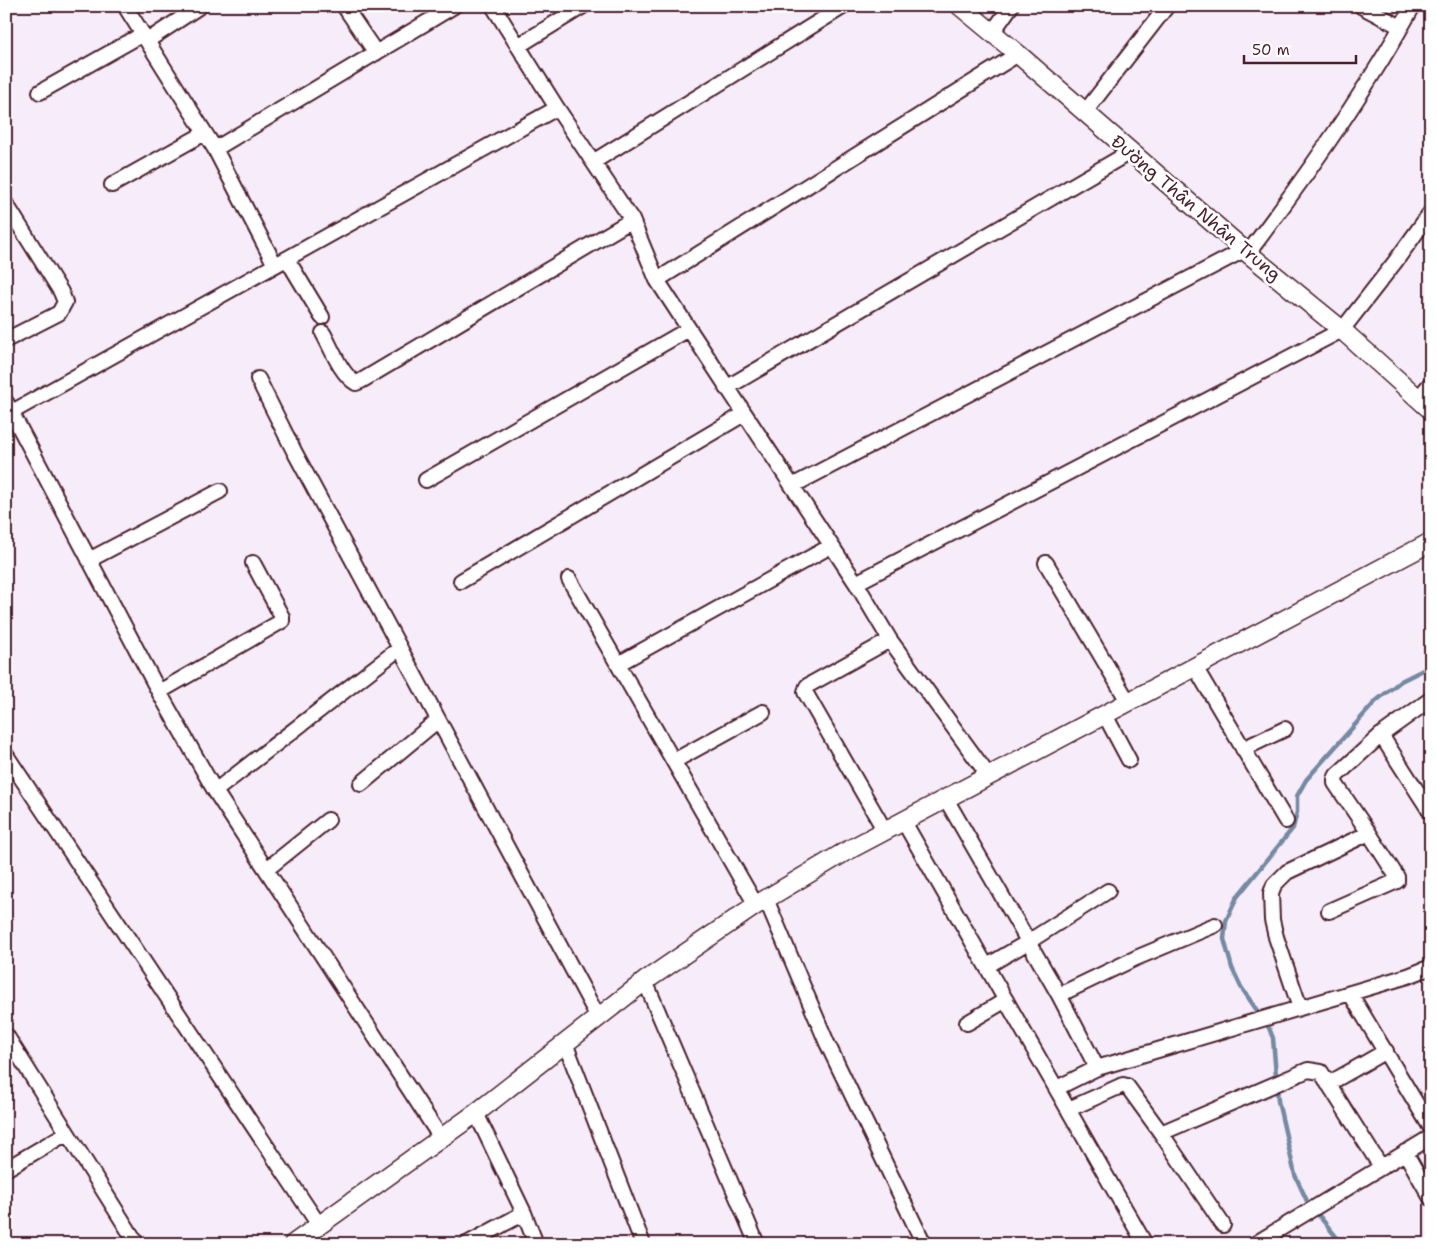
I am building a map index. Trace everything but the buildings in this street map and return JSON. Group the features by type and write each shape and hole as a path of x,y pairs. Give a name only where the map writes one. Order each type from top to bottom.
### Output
{"street":[{"path":"125,6 215,149 281,262 322,317"},
{"path":"40,92 145,38 200,6"},
{"path":"344,6 376,53"},
{"path":"493,6 557,108 632,220 657,280 726,388 856,584 890,640 988,775"},
{"path":"518,46 583,6"},
{"path":"593,162 844,6"},
{"name":"Đường Thân Nhân Trung","path":"960,6 1246,251 1342,330 1424,405"},
{"path":"992,33 1011,6"},
{"path":"1085,112 1167,6"},
{"path":"1361,6 1401,27"},
{"path":"792,486 1246,251 1328,144 1413,6"},
{"path":"215,149 448,8"},
{"path":"657,280 1018,54"},
{"path":"441,1138 215,791 159,692 9,407 281,262 557,108"},
{"path":"112,185 205,133"},
{"path":"726,388 1130,152"},
{"path":"6,204 61,292 65,302 59,313 6,340"},
{"path":"856,584 1342,330 1396,262 1431,212"},
{"path":"323,333 348,378 356,383 632,220"},
{"path":"426,480 689,329"},
{"path":"258,379 294,451 598,1017"},
{"path":"1424,405 1431,383"},
{"path":"461,581 744,414"},
{"path":"89,560 220,491"},
{"path":"300,1242 319,1225 476,1113 645,981 761,902 843,853 904,822 988,775 1431,542"},
{"path":"618,664 831,546"},
{"path":"159,692 282,621 282,617 253,563"},
{"path":"1046,563 1129,702"},
{"path":"569,579 674,761 761,902 924,1244"},
{"path":"885,831 805,692 807,686 890,640"},
{"path":"215,791 400,648"},
{"path":"1195,667 1286,821"},
{"path":"1329,911 1397,881 1397,877 1334,779 1381,735 1431,699"},
{"path":"674,761 763,712"},
{"path":"1105,715 1128,760"},
{"path":"361,784 438,720"},
{"path":"1243,749 1285,729"},
{"path":"1381,735 1431,813"},
{"path":"6,755 319,1225"},
{"path":"946,799 1059,995 1097,1068"},
{"path":"267,869 328,820"},
{"path":"904,822 1145,1244"},
{"path":"1300,1008 1272,920 1272,893 1274,885 1287,872 1369,833"},
{"path":"987,966 1108,891"},
{"path":"1059,995 1136,958 1215,925"},
{"path":"1057,1088 1097,1068 1350,994 1431,967"},
{"path":"645,981 757,1244"},
{"path":"1350,994 1431,1128"},
{"path":"967,1023 1006,1000"},
{"path":"6,1035 137,1244"},
{"path":"565,1043 643,1244"},
{"path":"1328,1084 1386,1052"},
{"path":"1161,1133 1286,1079 1308,1070 1315,1070 1321,1072 1381,1167"},
{"path":"1069,1109 1123,1085 1127,1086 1223,1225"},
{"path":"476,1113 524,1213 536,1244"},
{"path":"6,1169 68,1133"},
{"path":"1255,1244 1431,1137"},
{"path":"1405,1152 1431,1198"},
{"path":"467,1244 524,1213"}],"waterway":[{"path":"1342,1244 1307,1201 1295,1175 1278,1101 1273,1038 1269,1028 1241,987 1232,968 1224,939 1226,921 1237,897 1293,828 1297,812 1297,796 1306,780 1376,701 1401,681 1431,666"}]}
